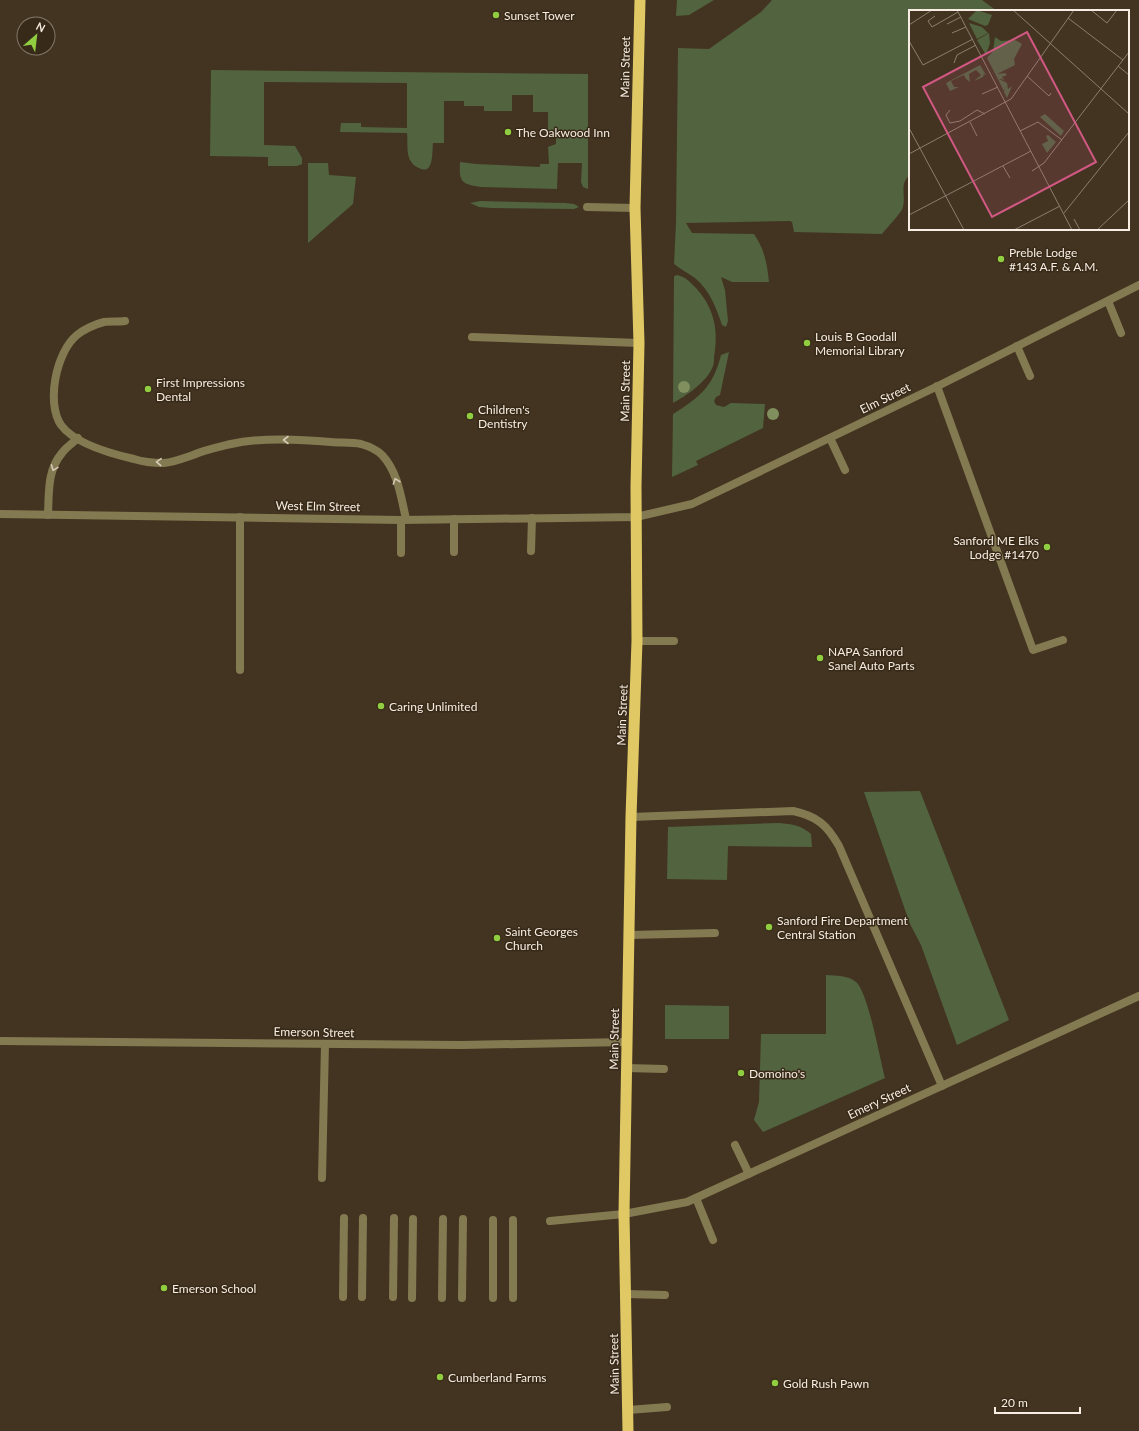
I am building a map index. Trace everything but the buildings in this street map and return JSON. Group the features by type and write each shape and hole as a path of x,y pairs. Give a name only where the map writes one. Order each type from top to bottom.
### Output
{"highway":[{"name":"Main Street","path":"628,1431 624,1214 631,817 637,641 636,517 639,343 635,208 640,0"}],"street":[{"path":"587,207 635,208"},
{"name":"Elm Street","path":"636,517 692,504 937,386 1139,285"},
{"path":"1108,301 1121,333"},
{"path":"125,321 104,322 90,327 76,336 67,346 62,355 54,390 54,404 56,415 69,433 92,446 136,460 164,463 248,440 308,440 361,444 371,447 381,454 391,467 398,484 404,519 401,553"},
{"path":"472,336 639,343"},
{"path":"1017,346 1030,376"},
{"path":"937,386 1033,650 1064,640"},
{"path":"48,515 49,484 53,467 62,452 78,438"},
{"path":"830,438 845,470"},
{"name":"West Elm Street","path":"0,514 404,519 636,517"},
{"path":"240,517 240,670"},
{"path":"530,551 532,518"},
{"path":"454,519 454,552"},
{"path":"637,641 674,641"},
{"path":"631,817 793,811 807,814 820,822 830,831 839,846 942,1086"},
{"path":"629,935 715,932"},
{"name":"Emery Street","path":"550,1221 624,1214 687,1202 1139,996"},
{"name":"Emerson Street","path":"0,1041 461,1045 627,1042"},
{"path":"322,1178 325,1044"},
{"path":"627,1068 664,1069"},
{"path":"735,1145 749,1174"},
{"path":"696,1198 713,1240"},
{"path":"343,1297 344,1218"},
{"path":"362,1297 363,1218"},
{"path":"394,1218 394,1297"},
{"path":"412,1298 413,1219"},
{"path":"442,1298 443,1219"},
{"path":"462,1298 463,1219"},
{"path":"492,1298 493,1220"},
{"path":"513,1220 513,1298"},
{"path":"625,1294 665,1295"},
{"path":"628,1410 667,1407"}],"green space":[{"path":"677,0 714,0 689,15 676,16"},
{"path":"772,0 982,0 996,10 909,10 909,176 904,185 903,207 882,234 794,232 792,222 790,221 686,223 692,233 754,234 763,251 769,282 732,282 721,277 725,290 728,321 726,327 722,325 715,306 705,288 695,278 674,264 676,223 678,48 709,49 761,12"},
{"path":"211,70 588,74 588,189 583,187 581,182 582,163 558,163 557,189 481,187 469,185 461,178 460,162 540,167 540,164 549,164 548,147 556,144 556,134 548,130 548,112 533,112 533,95 512,95 512,111 484,111 484,106 464,106 464,101 444,101 444,143 433,143 430,166 424,170 415,166 410,160 407,133 340,132 341,123 361,123 361,127 407,128 407,83 264,82 264,145 295,146 302,158 302,164 297,166 268,166 268,157 210,156"},
{"path":"308,163 328,163 329,175 356,177 353,204 308,243"},
{"path":"480,201 565,203 574,204 579,207 574,209 491,208 479,207 470,203"},
{"path":"676,275 690,282 701,294 710,310 716,337 714,363 710,372 696,388 673,403 674,277"},
{"path":"729,352 720,395 716,397 714,401 716,405 724,407 731,403 765,404 763,428 696,461 698,465 672,477 673,414 691,402 704,390 714,375 721,355"},
{"path":"920,791 1009,1020 957,1045 921,945 910,924 864,792"},
{"path":"779,823 796,826 807,831 811,834 812,847 728,846 727,880 667,879 668,827"},
{"path":"826,975 849,978 856,982 860,988 869,1012 885,1078 763,1132 754,1120 759,1102 761,1034 826,1034"},
{"path":"665,1005 729,1006 729,1039 665,1039"}],"place":[{"name":"Sunset Tower","path":"496,15"},
{"name":"The Oakwood Inn","path":"508,132"},
{"name":"Preble Lodge #143 A.F. & A.M.","path":"1001,259"},
{"name":"Louis B Goodall Memorial Library","path":"807,343"},
{"name":"First Impressions Dental","path":"148,389"},
{"name":"Children's Dentistry","path":"470,416"},
{"name":"Sanford ME Elks Lodge #1470","path":"1047,547"},
{"name":"NAPA Sanford Sanel Auto Parts","path":"820,658"},
{"name":"Caring Unlimited","path":"381,706"},
{"name":"Sanford Fire Department Central Station","path":"769,927"},
{"name":"Saint Georges Church","path":"497,938"},
{"name":"Domoino's","path":"741,1073"},
{"name":"Emerson School","path":"164,1288"},
{"name":"Cumberland Farms","path":"440,1377"},
{"name":"Gold Rush Pawn","path":"775,1383"}]}
